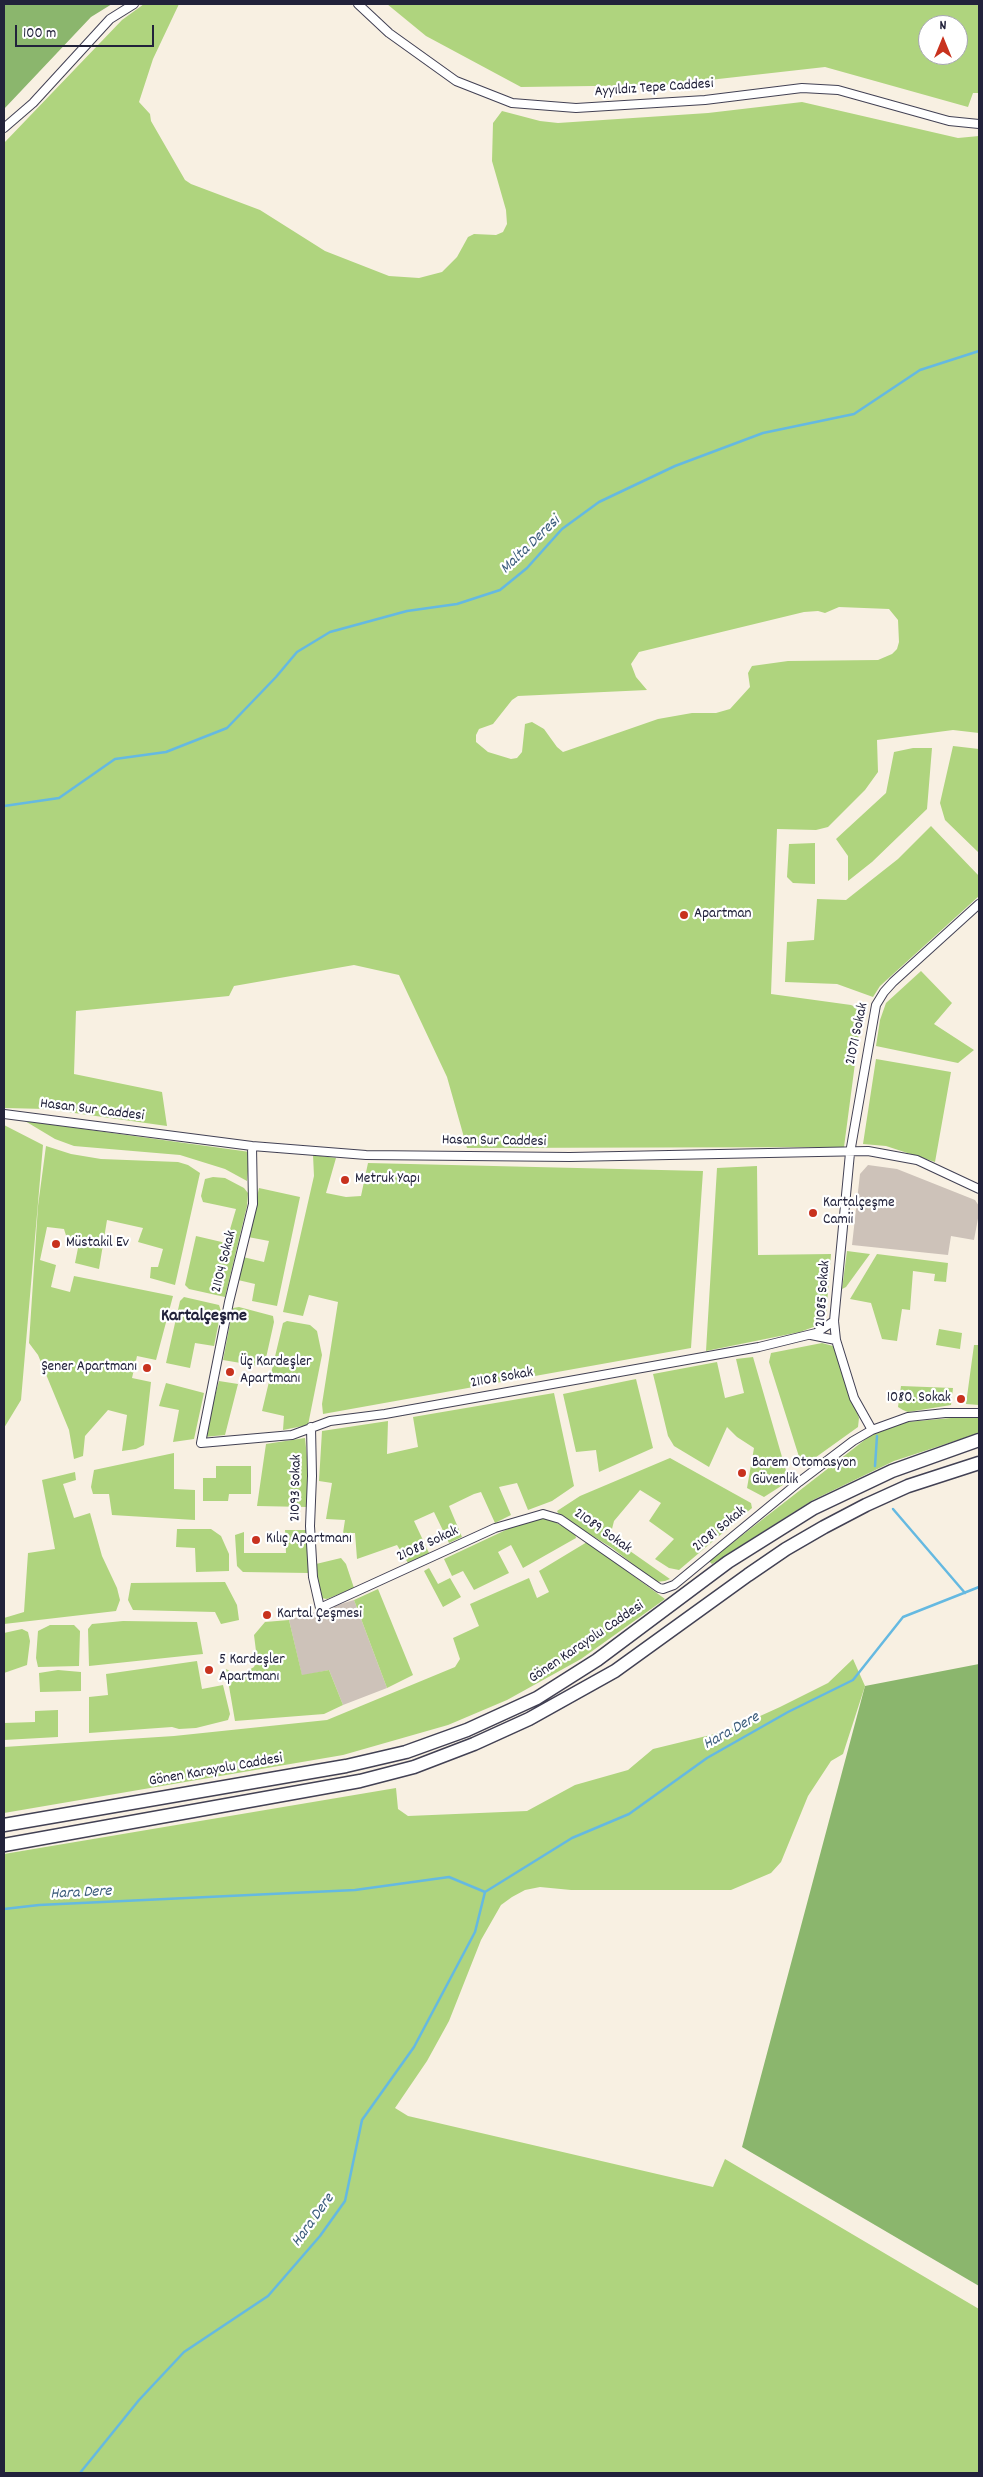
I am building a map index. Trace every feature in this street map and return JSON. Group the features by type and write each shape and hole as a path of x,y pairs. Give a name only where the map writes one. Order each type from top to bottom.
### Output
{"highway":[{"name":"Gönen Karayolu Caddesi","path":"4,1825 346,1766 406,1752 467,1730 537,1698 597,1660 728,1562 814,1508 892,1471 979,1440"},
{"path":"4,1845 360,1780 414,1767 474,1744 529,1719 615,1671 748,1574 809,1536 866,1505 908,1486 979,1463"}],"street":[{"path":"4,128 33,104 110,19 134,4"},
{"name":"Ayyıldız Tepe Caddesi","path":"358,4 389,33 456,81 512,104 576,108 705,100 802,88 838,90 948,121 979,124"},
{"name":"21071 Sokak","path":"850,1153 876,1005 893,982 979,904"},
{"name":"Hasan Sur Caddesi","path":"4,1114 252,1146 376,1155 570,1157 886,1153 917,1160 979,1189"},
{"name":"21104 Sokak","path":"201,1443 229,1302 253,1204 252,1146"},
{"name":"21085 Sokak","path":"850,1153 834,1321 836,1340 854,1398 872,1430"},
{"name":"21108 Sokak","path":"201,1443 292,1434 330,1421 386,1414 751,1349 809,1335 834,1321"},
{"name":"21108 Sokak","path":"809,1335 836,1340"},
{"name":"21081 Sokak","path":"638,1574 659,1588 674,1585 798,1482 853,1441 872,1430 915,1416 944,1413 979,1413"},
{"name":"21093 Sokak","path":"311,1427 310,1526 313,1577 320,1608"},
{"name":"21088 Sokak","path":"320,1608 495,1528 538,1514 550,1515"},
{"name":"21089 Sokak","path":"550,1515 560,1519 638,1574"}],"shaded area":[{"path":"868,1165 897,1169 975,1200 979,1206 979,1213 974,1240 951,1236 948,1255 852,1245 860,1174"},
{"path":"354,1600 387,1688 343,1705 329,1670 302,1676 289,1620"}],"green space":[{"path":"4,4 112,4 91,17 4,109"},
{"path":"144,4 179,4 153,59 139,102 150,114 151,121 185,180 260,210 325,251 389,276 419,278 442,272 457,257 468,237 474,234 496,235 503,232 507,224 506,210 492,161 493,123 502,111 540,121 558,123 708,113 802,102 958,138 979,136 979,733 953,730 877,740 878,772 865,790 828,827 816,830 777,829 771,994 851,1005 862,1010 844,1147 467,1148 447,1077 399,975 354,965 234,986 229,996 76,1011 74,1074 162,1092 167,1126 46,1109 4,1108 4,143 122,20","holes":["839,607 889,609 898,620 899,642 897,649 892,654 878,660 788,661 752,666 748,673 750,687 730,709 716,713 692,713 658,719 563,752 544,729 532,722 525,724 522,752 517,758 511,759 488,752 476,742 476,735 479,729 493,724 512,700 518,696 647,690 636,677 631,664 639,652 804,612 818,611 825,613"]},
{"path":"387,4 979,4 979,93 973,93 968,107 825,67 665,85 521,87 426,36"},
{"path":"953,746 979,749 979,853 945,820 940,803"},
{"path":"913,748 932,748 927,809 872,862 848,881 848,856 836,839 886,793 894,752"},
{"path":"931,826 979,876 979,896 880,986 873,997 837,984 785,982 787,942 814,940 817,899 846,900 898,859"},
{"path":"815,843 815,884 793,883 787,877 789,844"},
{"path":"921,971 952,1003 934,1024 974,1050 958,1063 876,1046 880,1020 886,1003"},
{"path":"876,1059 951,1072 935,1162 886,1146 863,1144"},
{"path":"25,1121 250,1152 247,1181 225,1169 180,1155 74,1146 55,1139"},
{"path":"4,1125 43,1145 21,1400 4,1428"},
{"path":"46,1146 71,1154 101,1159 178,1162 188,1165 200,1173 175,1285 150,1278 151,1267 158,1267 163,1249 138,1242 143,1228 107,1220 99,1269 75,1263 78,1248 69,1245 64,1229 47,1227 40,1260 56,1265 51,1287 70,1292 74,1276 173,1296 156,1360 137,1356 132,1378 151,1382 144,1445 136,1449 122,1451 127,1415 108,1410 85,1436 83,1456 74,1459 69,1430 38,1355 29,1343 38,1206"},
{"path":"313,1155 336,1158 326,1193 346,1197 361,1196 368,1163 703,1171 691,1348 323,1414 322,1404 338,1302 309,1295 303,1316 283,1312 314,1176"},
{"path":"757,1166 758,1255 831,1254 826,1316 816,1326 800,1332 706,1351 717,1168"},
{"path":"213,1177 225,1178 244,1188 248,1193 247,1206 225,1297 189,1289 185,1285 196,1236 226,1243 236,1209 203,1202 201,1196 205,1179"},
{"path":"259,1188 300,1197 277,1306 252,1301 255,1284 238,1280 243,1257 264,1262 269,1241 248,1237"},
{"path":"847,1251 870,1254 846,1287 842,1289"},
{"path":"877,1254 948,1263 946,1282 934,1281 935,1274 913,1271 910,1310 902,1309 897,1341 882,1339 871,1303 850,1299"},
{"path":"184,1297 219,1305 221,1311 214,1346 195,1343 190,1368 166,1363 180,1301"},
{"path":"239,1307 273,1316 274,1322 264,1367 223,1360 233,1308"},
{"path":"287,1321 310,1325 317,1331 322,1355 308,1425 283,1430 284,1416 262,1411 283,1323"},
{"path":"939,1329 962,1333 960,1349 936,1345"},
{"path":"822,1343 833,1346 859,1418 858,1427 805,1465 801,1463 769,1362 771,1353"},
{"path":"974,1345 979,1345 979,1405 966,1404"},
{"path":"753,1357 789,1481 764,1497 747,1488 754,1448 737,1437 727,1427 709,1467 674,1446 668,1436 653,1374 717,1362 725,1398 744,1393 736,1359"},
{"path":"636,1379 653,1448 599,1472 596,1450 576,1452 563,1394"},
{"path":"219,1381 238,1384 225,1435 204,1437"},
{"path":"166,1383 204,1393 194,1439 173,1442 179,1410 159,1406"},
{"path":"901,1386 953,1388 951,1405 908,1412 898,1407"},
{"path":"554,1393 574,1486 552,1501 528,1510 517,1483 499,1487 511,1515 495,1523 481,1492 474,1494 449,1506 462,1537 449,1543 434,1512 414,1521 429,1553 408,1563 397,1545 357,1559 355,1533 343,1533 345,1520 326,1519 332,1483 319,1481 322,1431 388,1421 387,1454 418,1447 413,1417"},
{"path":"979,1417 979,1433 894,1461 813,1500 712,1564 709,1561 871,1435 907,1422"},
{"path":"305,1438 308,1467 307,1507 257,1506 266,1444"},
{"path":"174,1453 174,1489 195,1490 195,1520 112,1515 109,1494 93,1494 91,1487 94,1470"},
{"path":"670,1458 751,1503 752,1508 679,1570 669,1568 655,1559 674,1539 649,1521 661,1503 640,1490 614,1521 610,1537 670,1579 656,1582 612,1548 559,1515 557,1511 580,1496"},
{"path":"216,1466 251,1466 251,1494 229,1494 228,1501 203,1501 203,1478 216,1478"},
{"path":"75,1472 76,1480 63,1484 74,1518 90,1513 102,1556 117,1588 120,1600 116,1611 4,1624 4,1618 24,1612 28,1553 55,1549 42,1480"},
{"path":"539,1518 551,1520 575,1533 576,1538 523,1568 511,1545 498,1552 509,1573 474,1590 463,1571 452,1576 444,1559 525,1521"},
{"path":"177,1529 211,1529 221,1536 229,1554 229,1571 196,1572 195,1548 176,1547"},
{"path":"285,1530 307,1530 309,1573 243,1572 237,1566 235,1535 244,1532 244,1553 286,1553"},
{"path":"587,1542 665,1599 581,1659 507,1700 448,1725 343,1755 4,1813 4,1747 174,1736 327,1720 455,1667 460,1659 453,1638 479,1626 470,1604 529,1578 537,1598 549,1592 539,1571"},
{"path":"341,1558 346,1564 354,1588 327,1599 321,1598 316,1564"},
{"path":"429,1568 438,1584 450,1578 461,1597 443,1607 424,1571"},
{"path":"225,1582 237,1605 239,1620 221,1624 215,1612 133,1610 128,1600 131,1583"},
{"path":"378,1589 413,1675 387,1688 354,1600"},
{"path":"289,1620 302,1675 329,1670 343,1705 324,1714 235,1721 226,1669 235,1674 245,1672 254,1667 257,1659 254,1635 265,1622"},
{"path":"123,1621 197,1622 203,1654 89,1666 88,1629 92,1624"},
{"path":"50,1625 74,1625 80,1631 79,1666 38,1667 36,1658 38,1631"},
{"path":"22,1629 28,1632 30,1641 27,1665 4,1673 4,1633"},
{"path":"853,1659 865,1686 843,1754 831,1761 808,1796 781,1862 771,1873 731,1890 571,1890 540,1887 525,1890 512,1897 501,1905 481,1940 449,2021 427,2061 395,2108 408,2116 713,2187 725,2159 979,2309 979,2473 4,2473 4,1854 396,1788 398,1809 408,1816 527,1811 575,1785 628,1770 653,1749 727,1731 780,1707 828,1683"},
{"path":"197,1661 202,1689 223,1685 230,1714 228,1720 196,1728 179,1729 172,1727 89,1733 89,1697 108,1695 106,1674"},
{"path":"979,1664 979,2286 742,2147 865,1686"},
{"path":"58,1670 81,1672 81,1691 40,1692 39,1673"},
{"path":"58,1710 58,1737 4,1740 4,1723 35,1722 35,1711"}],"waterway":[{"name":"Malta Deresi","path":"4,806 59,798 115,759 166,752 227,728 297,652 330,632 407,611 457,604 500,590 527,568 562,529 599,502 675,466 763,433 854,414 920,370 979,351"},
{"path":"875,1466 877,1436"},
{"path":"893,1509 965,1593"},
{"name":"Hara Dere","path":"80,2473 139,2400 184,2352 268,2296 320,2236 345,2201 362,2120 414,2047 475,1932 485,1892 572,1838 629,1814 707,1758 788,1712 853,1680 903,1617 979,1587"},
{"name":"Hara Dere","path":"4,1909 39,1905 355,1890 449,1877 485,1892"}],"place":[{"name":"Apartman","path":"684,915"},
{"name":"Metruk Yapı","path":"345,1180"},
{"name":"Kartalçeşme Camii","path":"813,1213"},
{"name":"Müstakil Ev","path":"56,1244"},
{"name":"Şener Apartmanı","path":"147,1368"},
{"name":"Üç Kardeşler Apartmanı","path":"230,1372"},
{"name":"1080. Sokak","path":"961,1399"},
{"name":"Barem Otomasyon Güvenlik","path":"742,1473"},
{"name":"Kılıç Apartmanı","path":"256,1540"},
{"name":"Kartal Çeşmesi","path":"267,1615"},
{"name":"5 Kardeşler Apartmanı","path":"209,1670"}],"district":[{"name":"Kartalçeşme","path":"204,1318"}]}
